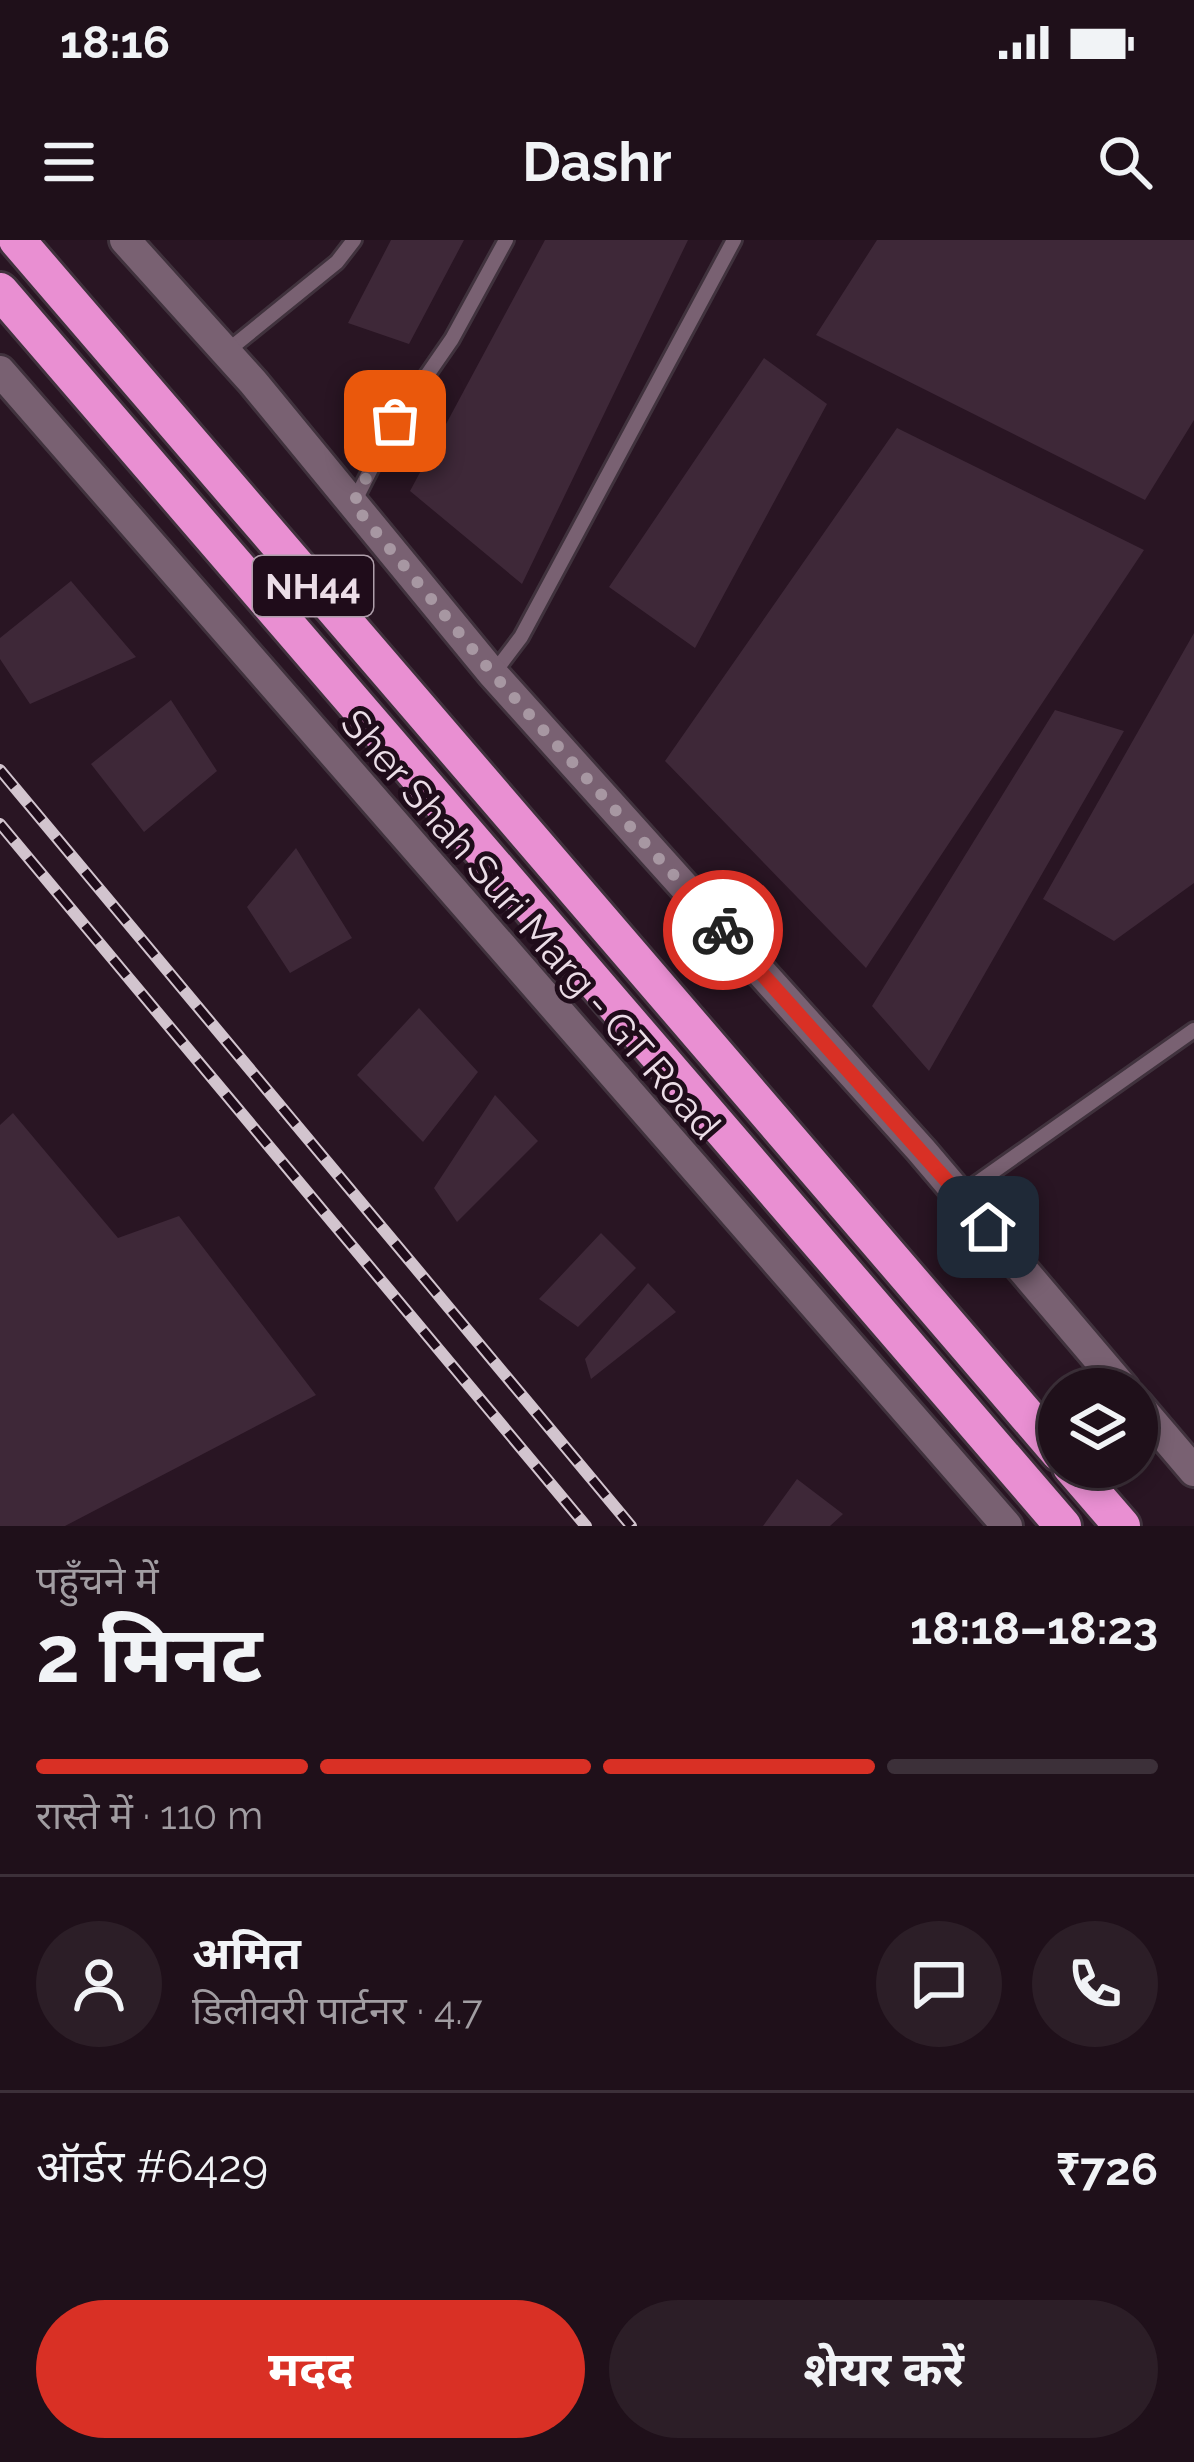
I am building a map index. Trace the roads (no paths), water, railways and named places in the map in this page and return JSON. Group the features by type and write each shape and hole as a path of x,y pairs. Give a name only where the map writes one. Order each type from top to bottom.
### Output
{"highway":[{"name":"NH44","path":"17,240 1038,1429"},
{"name":"NH44","path":"0,291 1063,1526"},
{"path":"1089,1488 1122,1526"}],"street":[{"path":"134,244 493,674 960,1195 1106,1368"},
{"name":"Sher Shah Suri Marg - GT Road","path":"0,371 1007,1526"},
{"path":"1158,1429 1194,1471"}],"lane":[{"path":"226,352 337,262 354,240"},
{"path":"353,504 395,421 452,339 506,240"},
{"path":"493,674 521,637 734,240"},
{"path":"960,1195 1194,1030"}],"railway":[{"path":"0,770 631,1526"},
{"path":"0,824 586,1526"}]}
